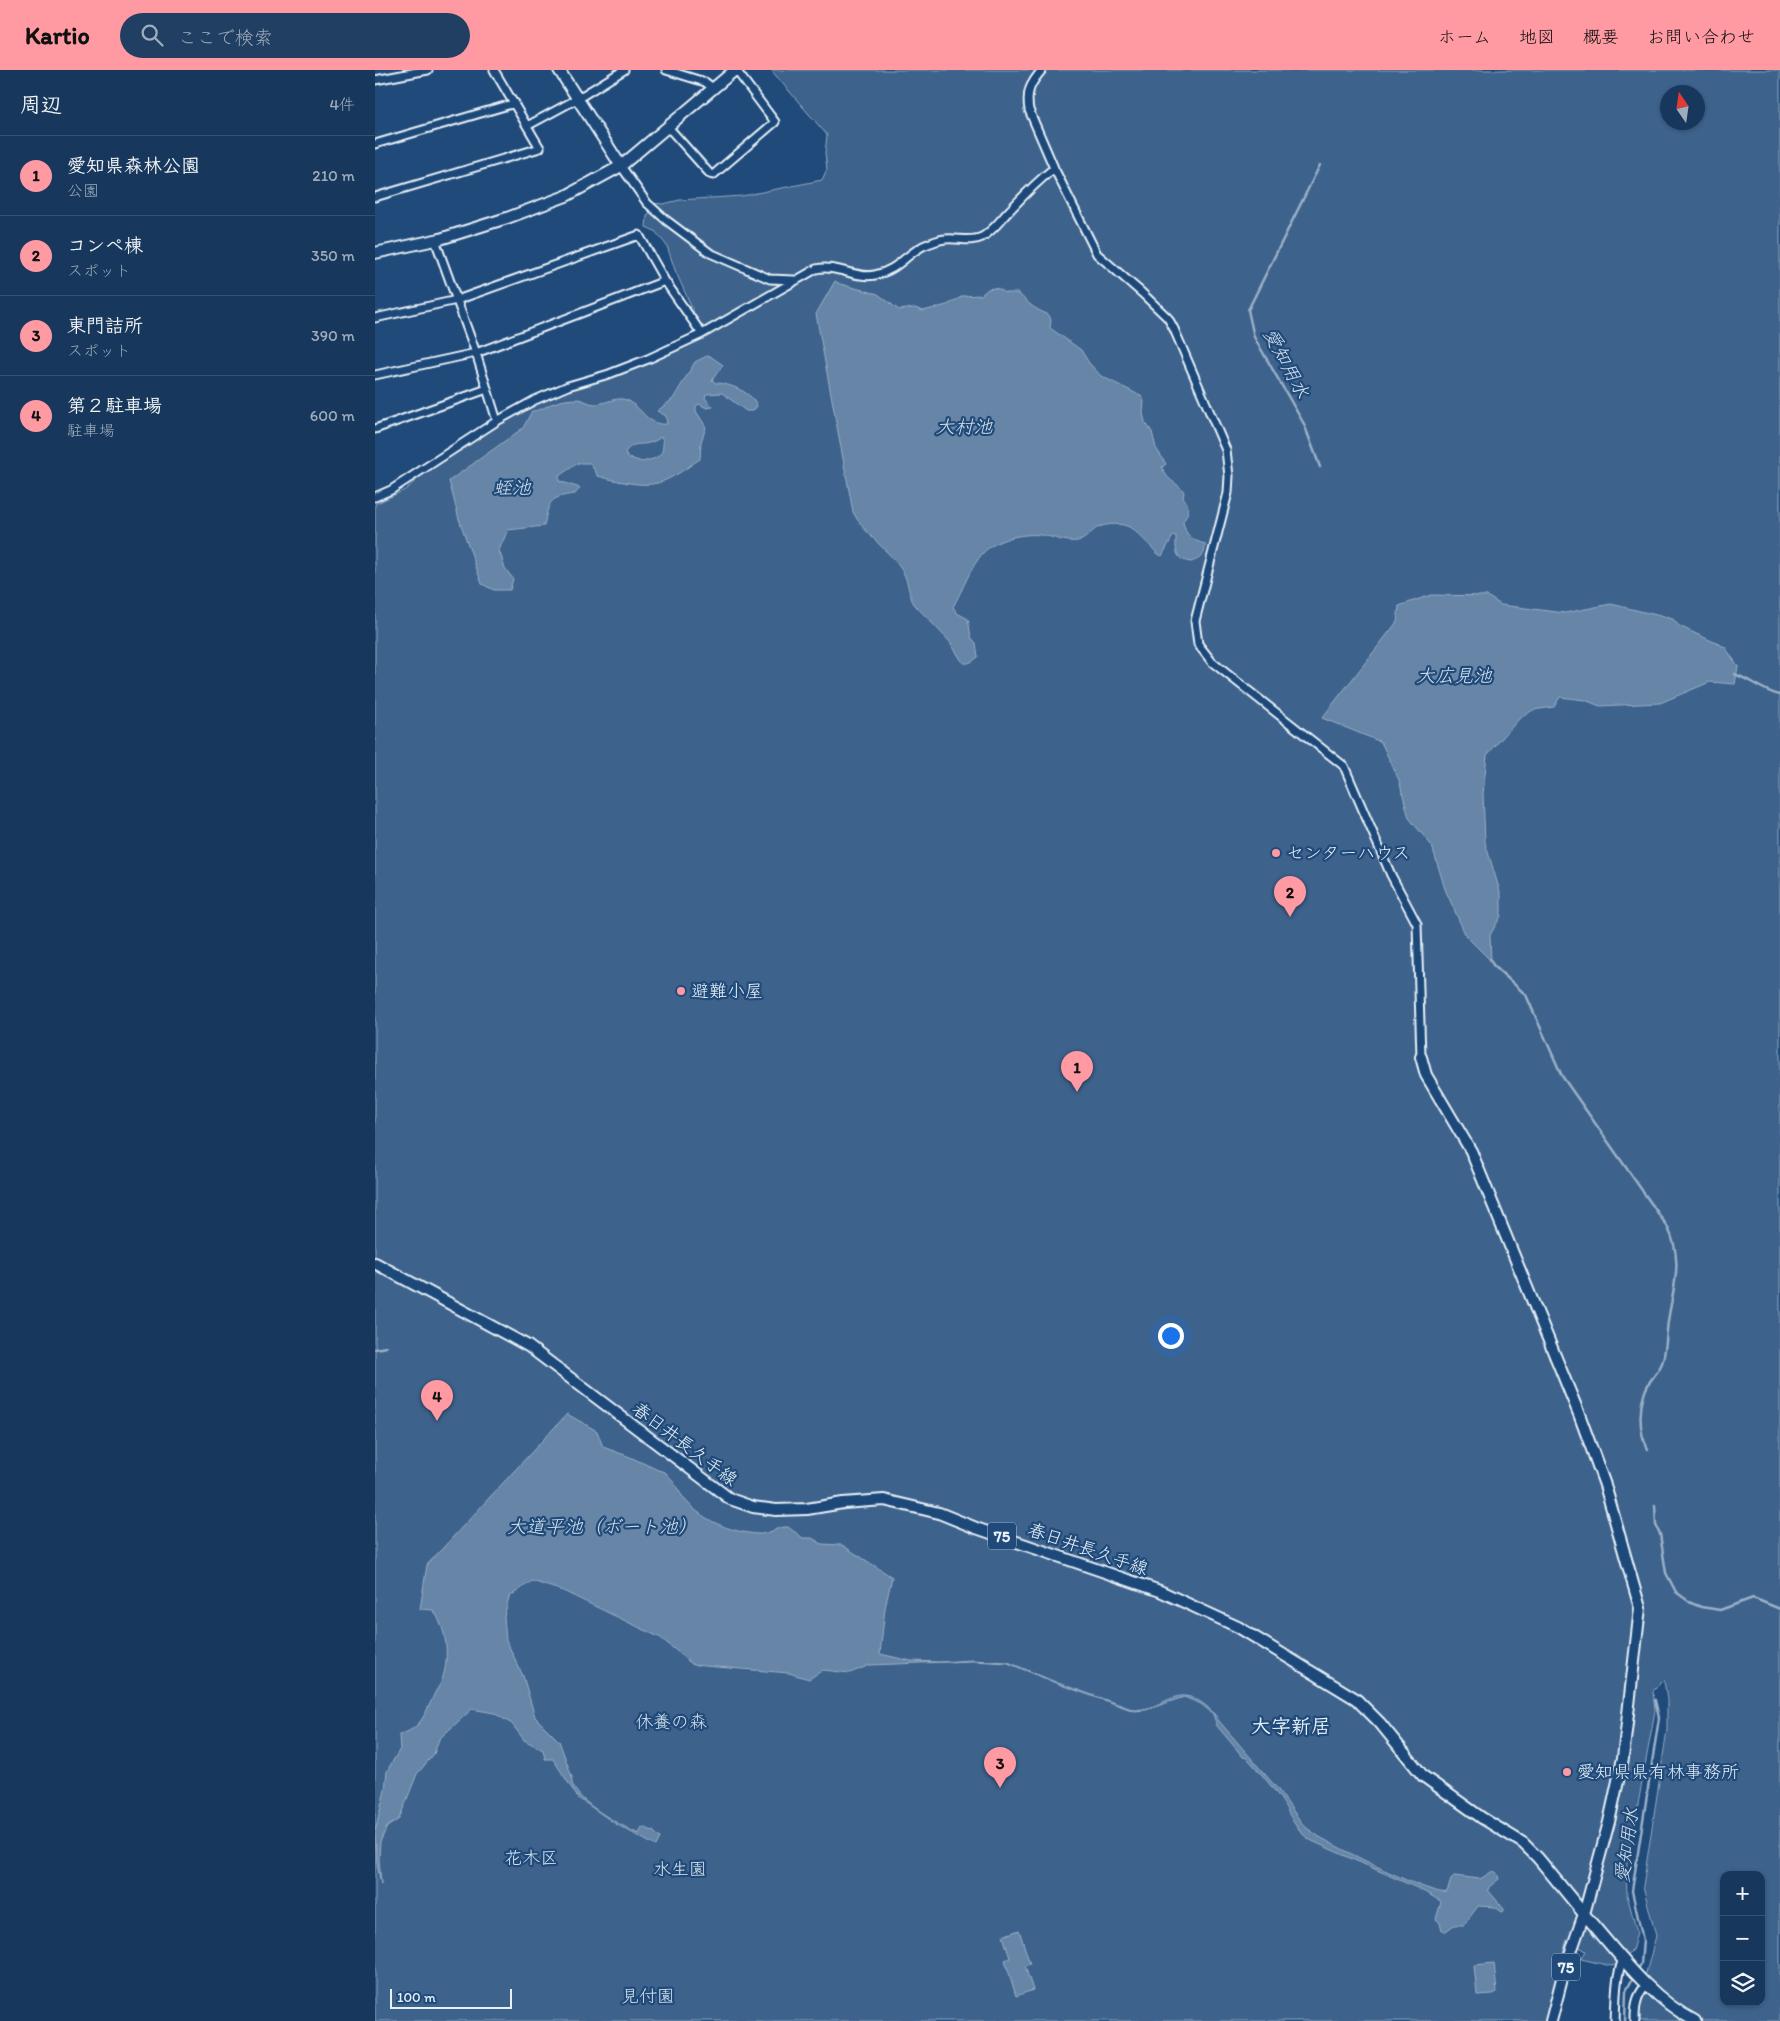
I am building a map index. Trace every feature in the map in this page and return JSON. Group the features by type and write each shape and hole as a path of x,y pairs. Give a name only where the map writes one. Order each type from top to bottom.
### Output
{"street":[{"path":"375,80 428,70"},
{"path":"375,197 540,148 494,70"},
{"path":"559,70 647,204 710,253 770,279 797,280"},
{"path":"527,126 577,99 624,70"},
{"path":"666,70 705,82 713,88"},
{"path":"375,253 435,240 507,218 566,196 621,166 735,70 775,122 713,175 710,174 668,127"},
{"path":"1042,70 1029,87 1028,103 1029,110 1054,168 1097,254 1143,292 1171,324 1226,450 1229,476 1228,493 1195,621 1198,644 1212,662 1344,766 1391,875 1417,924 1421,1057 1425,1075 1471,1151 1579,1414 1605,1486 1640,1608 1623,1758 1609,1822 1584,1914"},
{"path":"375,144 515,103"},
{"path":"375,497 391,490 535,400 567,386 609,374 703,334 816,269 824,267 840,269 866,276 886,273 895,268 917,249 930,243 945,239 969,240 980,238 1034,184 1054,168"},
{"path":"375,318 457,300 639,235 665,281 703,334"},
{"path":"435,240 477,353 497,422"},
{"path":"375,375 477,353 665,281"},
{"path":"375,429 487,389"},
{"name":"春日井長久手線","path":"375,1263 528,1346 730,1499 753,1507 776,1510 807,1509 852,1502 884,1500 931,1511 1153,1588 1238,1627 1356,1699 1380,1722 1423,1776 1482,1818 1523,1842 1643,1981 1675,2011 1695,2021"},
{"name":"75","path":"1551,2021 1563,1975 1584,1914"},
{"path":"1615,2021 1616,1989 1619,1968 1623,1960"},
{"path":"1635,2021 1637,1998 1643,1981"}],"green space":[{"path":"771,70 1780,70 1780,2021 1637,2021 1637,2006 1656,1936 1643,1886 1667,1730 1667,1700 1664,1680 1653,1691 1655,1711 1626,1870 1627,1895 1637,1932 1632,1951 1617,1965 1611,1966 1581,1959 1586,1951 1567,1939 1545,2021 375,2021 375,504 405,490 437,462 535,402 704,335 675,270 667,246 655,231 646,227 647,216 651,211 651,203 663,204 680,200 742,196 822,180 827,169 825,153 827,135"}],"water":[{"name":"大村池","path":"835,281 878,294 899,310 915,308 923,311 947,305 963,296 981,295 988,289 993,288 1005,293 1018,293 1032,306 1049,315 1051,320 1050,328 1081,350 1089,363 1101,376 1141,396 1144,401 1143,413 1145,422 1152,432 1156,448 1166,464 1162,467 1167,477 1184,492 1183,497 1188,509 1183,521 1185,530 1193,539 1205,544 1205,551 1202,556 1191,562 1181,559 1177,553 1176,536 1173,536 1162,556 1134,531 1120,524 1100,527 1078,541 1033,535 1017,536 995,544 988,548 979,558 953,607 957,613 968,619 971,637 976,643 978,657 970,663 963,663 950,642 914,604 903,572 891,556 863,528 853,512 816,314"},
{"name":"蛭池","path":"710,356 723,365 712,380 746,393 755,401 757,406 753,411 746,411 722,393 706,394 705,398 713,407 707,408 699,404 696,406 696,411 706,427 701,442 700,459 665,481 639,484 610,479 598,476 590,463 578,463 559,476 559,481 580,488 575,494 560,497 552,502 547,511 544,526 508,530 499,550 505,568 513,579 510,590 494,590 482,584 459,519 449,481 523,428 532,411 559,401 577,399 595,404 622,399 634,404 653,422 667,424 666,416 657,411 673,399 695,362","holes":["661,437 663,449 657,457 642,462 627,457 625,452 631,446 651,443"]},
{"name":"大広見池","path":"1431,595 1487,596 1501,605 1565,613 1611,604 1673,619 1679,626 1725,647 1738,666 1735,684 1710,682 1660,703 1600,706 1585,700 1560,697 1554,707 1533,710 1519,719 1487,755 1483,794 1485,842 1501,895 1501,916 1490,935 1491,961 1466,936 1445,889 1432,846 1409,818 1399,780 1381,742 1322,718 1397,622 1399,606"},
{"name":"大道平池（ボート池）","path":"567,1414 597,1431 603,1447 665,1472 690,1505 716,1523 737,1531 758,1534 788,1527 803,1538 812,1538 822,1544 842,1545 892,1577 885,1608 880,1654 911,1661 972,1660 1008,1662 1058,1683 1135,1710 1150,1707 1178,1696 1185,1696 1195,1699 1213,1713 1276,1787 1304,1826 1318,1836 1405,1880 1439,1892 1447,1892 1454,1876 1480,1879 1493,1871 1497,1873 1499,1879 1488,1890 1504,1911 1502,1912 1495,1907 1478,1906 1464,1925 1454,1925 1446,1931 1442,1931 1440,1923 1436,1919 1441,1902 1439,1900 1417,1888 1312,1841 1301,1833 1280,1798 1247,1758 1243,1757 1217,1726 1213,1714 1201,1704 1184,1697 1146,1710 1134,1711 1058,1684 1008,1663 972,1661 870,1665 850,1673 823,1670 809,1679 789,1673 693,1665 661,1638 563,1591 532,1581 509,1597 504,1617 506,1640 523,1676 535,1717 559,1741 573,1785 578,1794 597,1810 631,1830 639,1834 642,1827 653,1831 660,1838 656,1846 616,1824 578,1798 553,1759 545,1759 543,1750 524,1740 512,1724 494,1713 472,1709 439,1739 434,1754 417,1774 399,1819 387,1827 380,1842 381,1884 377,1865 375,1832 385,1790 387,1771 400,1749 399,1735 412,1729 424,1716 441,1682 446,1662 446,1644 438,1618 433,1610 420,1609 427,1565"},
{"path":"1019,1930 1030,1964 1025,1966 1033,1990 1016,1996 1005,1960 1010,1958 1003,1936"},
{"path":"1494,1963 1497,1992 1477,1995 1474,1965"}],"waterway":[{"name":"愛知用水","path":"1320,165 1248,310 1254,337 1304,424 1320,467"},
{"path":"1734,674 1780,695"},
{"path":"1490,959 1493,965 1526,995 1562,1076 1667,1226 1672,1237 1675,1248 1676,1270 1664,1354 1661,1366 1649,1383 1641,1407 1642,1433 1648,1449"},
{"path":"375,1349 386,1347"},
{"path":"1655,1505 1656,1525 1660,1534 1666,1573 1676,1592 1691,1603 1701,1607 1720,1610 1753,1598 1780,1609"},
{"name":"愛知用水","path":"1637,1971 1641,1964 1643,1940 1632,1891 1659,1718 1655,1700"},
{"name":"愛知用水","path":"1625,2021 1626,1991 1634,1976"}],"place":[{"name":"センターハウス","path":"1276,853"},
{"name":"コンペ棟","path":"1290,917"},
{"name":"避難小屋","path":"681,991"},
{"name":"愛知県森林公園","path":"1077,1092"},
{"name":"第２駐車場","path":"437,1421"},
{"name":"愛知県県有林事務所","path":"1567,1772"},
{"name":"東門詰所","path":"1000,1788"}],"district":[{"name":"大字新居","path":"1291,1726"}],"park label":[{"name":"休養の森","path":"671,1722"},
{"name":"花木区","path":"531,1858"},
{"name":"水生園","path":"680,1869"},
{"name":"見付園","path":"648,1996"}]}
